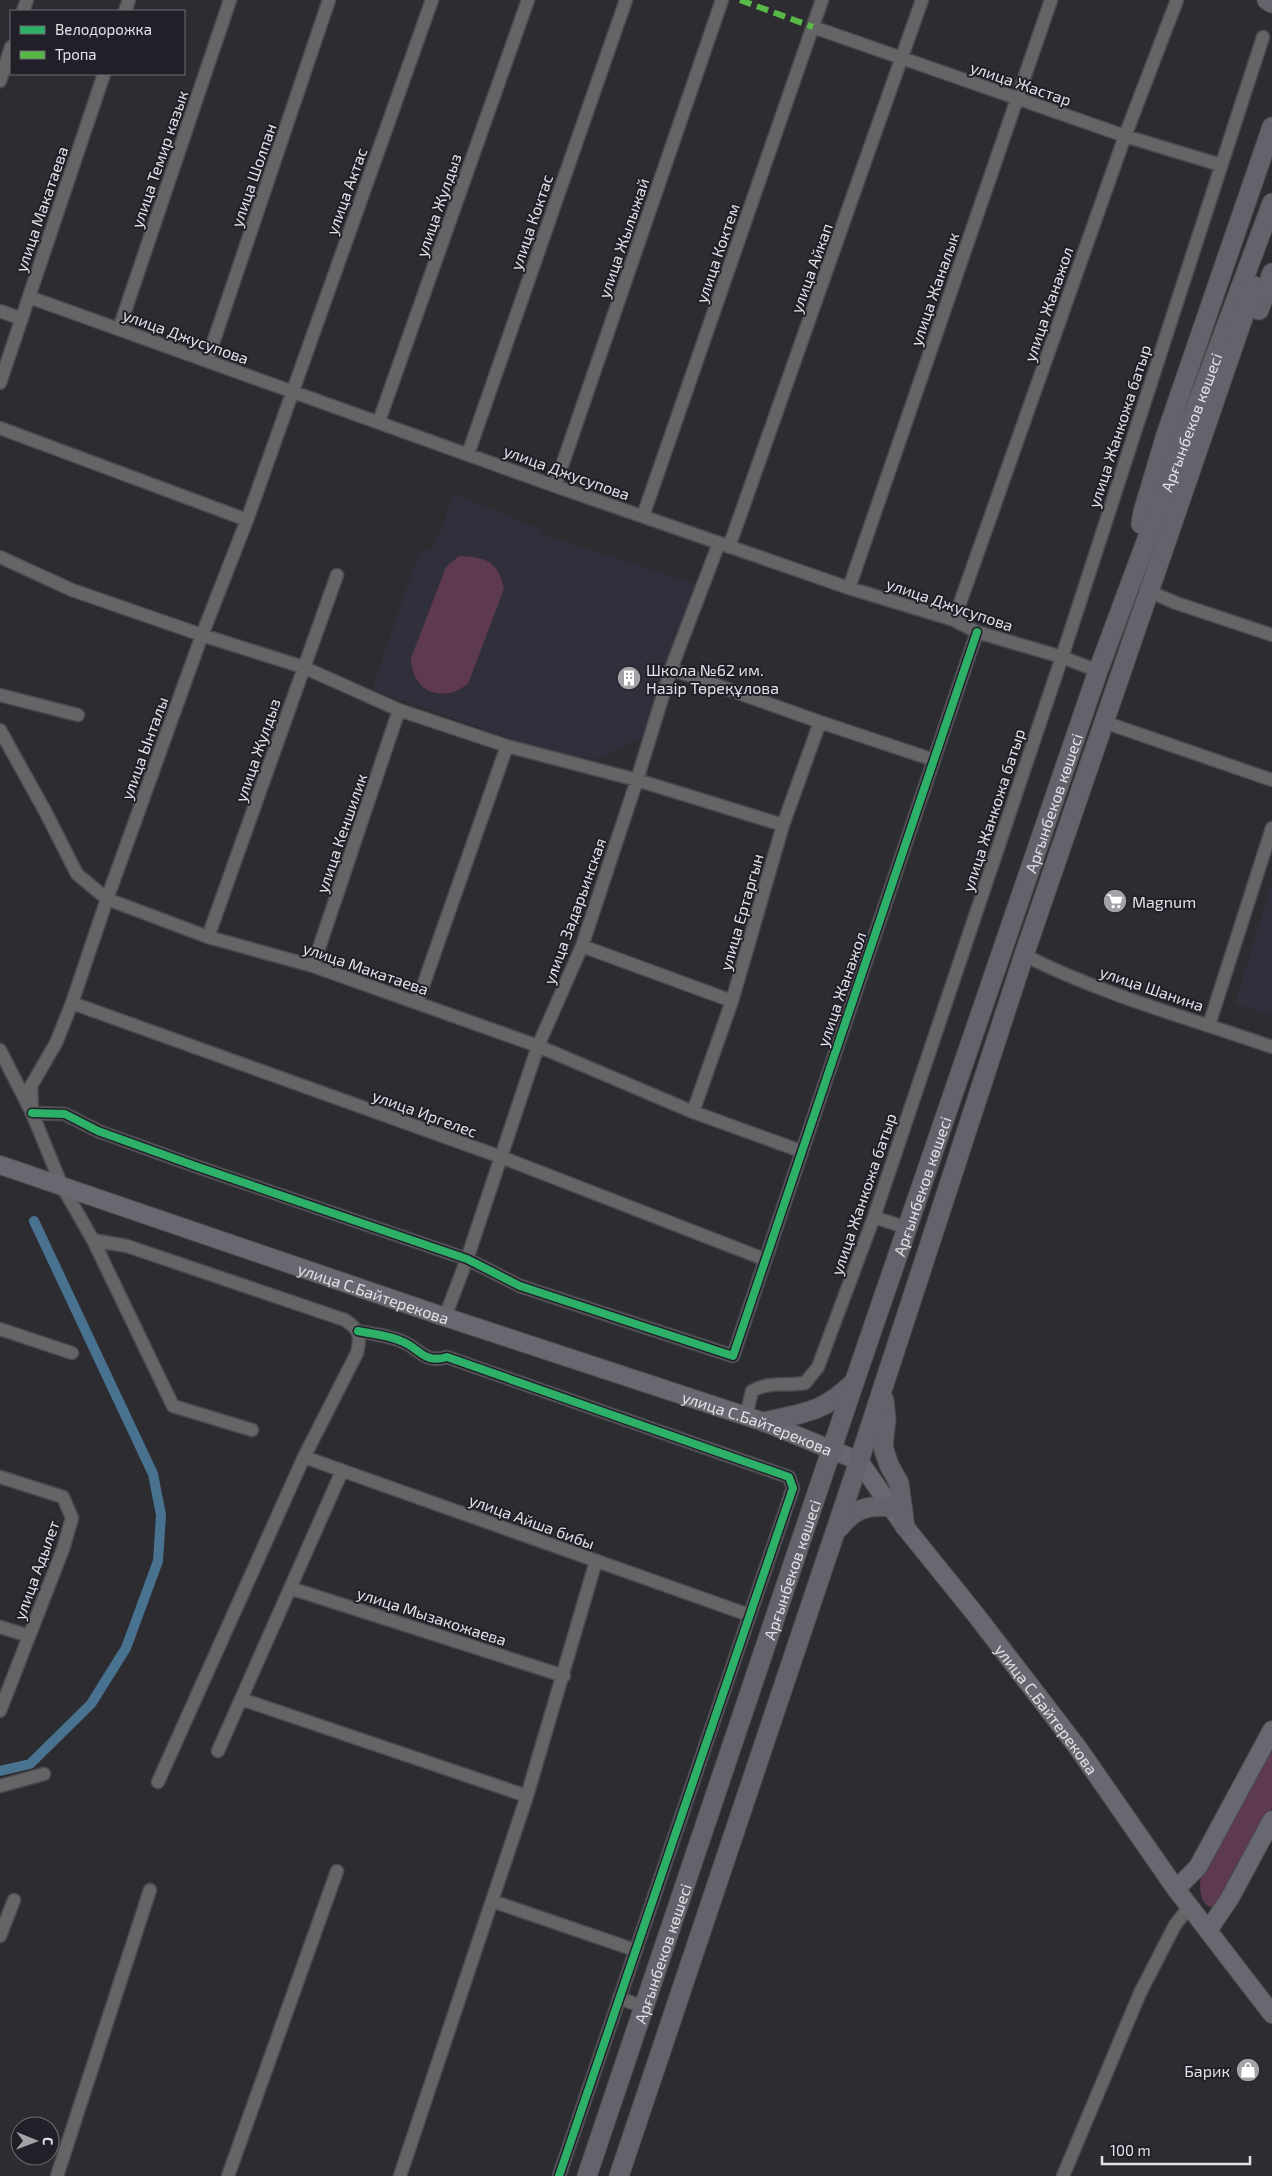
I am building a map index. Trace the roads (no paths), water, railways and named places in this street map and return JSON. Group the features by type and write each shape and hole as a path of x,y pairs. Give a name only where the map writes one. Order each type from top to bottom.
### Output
{"main road":[{"path":"1267,0 1272,3"},
{"path":"1137,561 1143,512 1166,435 1272,126"},
{"name":"Арғынбеков көшесі","path":"587,2176 854,1383 1098,671 1137,561 1272,203"},
{"name":"Арғынбеков көшесі","path":"619,2176 859,1461 1024,955 1272,234"},
{"path":"1158,564 1175,533 1197,481 1272,273"},
{"name":"улица С.Байтерекова","path":"0,1165 445,1317 764,1422 859,1461 906,1527 1078,1748 1176,1889 1209,1929 1224,1954 1272,2014"},
{"path":"764,1422 819,1409 839,1398 854,1383"},
{"path":"882,1391 886,1412 883,1447 889,1465 899,1482 906,1527"},
{"path":"835,1533 850,1515 857,1510 877,1506 892,1507"},
{"path":"1176,1889 1198,1866 1272,1730"},
{"path":"1209,1929 1230,1898 1272,1820"}],"street":[{"name":"улица Темир казык","path":"118,329 230,0"},
{"name":"улица Шолпан","path":"207,361 330,0"},
{"name":"улица Актас","path":"292,393 432,0"},
{"name":"улица Жулдыз","path":"379,422 528,0"},
{"name":"улица Коктас","path":"468,454 626,0"},
{"name":"улица Жылыжай","path":"555,486 722,0"},
{"name":"улица Коктем","path":"643,516 822,0"},
{"name":"улица Айкап","path":"724,545 903,59 922,0"},
{"name":"улица Жаналык","path":"849,588 1051,0"},
{"name":"улица Жанажол","path":"954,620 1125,136 1177,0"},
{"name":"улица Жастар","path":"812,28 1125,136 1221,165"},
{"name":"улица Жанкожа батыр","path":"746,1416 752,1391 778,1383 796,1385 804,1383 818,1367 874,1217 1062,657 1262,37"},
{"path":"0,81 10,50"},
{"name":"улица Макатаева","path":"0,383 104,75"},
{"name":"улица Джусупова","path":"29,297 555,486 849,588 954,620 977,632 1062,657 1098,671"},
{"path":"0,311 22,318"},
{"name":"улица Ынталы","path":"32,1113 31,1086 56,1043 72,1003 107,899 202,635 247,520 292,393"},
{"path":"0,428 247,520"},
{"name":"улица Задарьинская","path":"445,1317 467,1259 538,1046 582,946 637,780 671,669 724,545"},
{"path":"0,556 72,590 202,635 303,667 399,710 507,746 637,780 783,826"},
{"name":"улица Жулдыз","path":"208,937 337,575"},
{"path":"1148,591 1176,604 1272,635"},
{"name":"улица Жанажол","path":"467,1259 520,1286 733,1356 764,1259 977,632"},
{"path":"671,669 934,760"},
{"path":"0,695 78,715"},
{"name":"улица Кеншилик","path":"313,966 399,710"},
{"name":"улица Ертаргын","path":"693,1112 732,1002 783,826 820,722"},
{"path":"1104,722 1272,780"},
{"name":"улица Макатаева","path":"0,730 77,874 107,899 208,937 313,966 417,1002 538,1046 693,1112 801,1151"},
{"path":"417,1002 507,746"},
{"path":"1209,1025 1272,828"},
{"path":"582,946 732,1002"},
{"name":"улица Шанина","path":"1024,955 1054,970 1118,996 1272,1047"},
{"name":"улица Иргелес","path":"72,1003 501,1157 764,1259"},
{"path":"0,1050 32,1113 62,1186 93,1240 173,1406 252,1430"},
{"path":"32,1113 65,1114 98,1131 467,1259"},
{"path":"874,1217 907,1228"},
{"path":"93,1240 127,1246 345,1320 358,1331 399,1340 431,1359 447,1357 788,1477 793,1488 559,2176"},
{"path":"0,1329 72,1353"},
{"path":"158,1782 304,1457 356,1352 360,1340 358,1331"},
{"name":"улица Айша бибы","path":"304,1457 749,1615"},
{"path":"218,1751 342,1471"},
{"name":"улица Адылет","path":"0,1477 63,1497 72,1518 63,1549 0,1711"},
{"path":"400,2176 527,1796 564,1676 596,1561"},
{"name":"улица Мызакожаева","path":"290,1588 564,1676"},
{"path":"0,1627 29,1636"},
{"path":"241,1699 527,1796"},
{"path":"0,1786 44,1774"},
{"path":"228,2176 338,1871"},
{"path":"57,2176 150,1890"},
{"path":"0,1936 14,1900"},
{"path":"492,1901 635,1950"},
{"path":"1063,2176 1140,1993 1176,1924 1190,1906"},
{"path":"619,1998 644,2007"}],"waterway":[{"path":"0,1771 30,1764 91,1704 126,1648 158,1561 161,1515 153,1474 34,1221"}],"place":[{"name":"Школа №62 им. Назір Төреқұлова","path":"629,678"},
{"name":"Magnum","path":"1115,901"},
{"name":"Барик","path":"1248,2070"}]}
